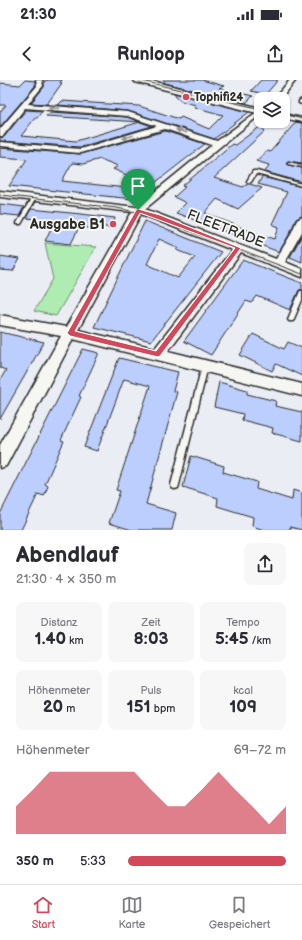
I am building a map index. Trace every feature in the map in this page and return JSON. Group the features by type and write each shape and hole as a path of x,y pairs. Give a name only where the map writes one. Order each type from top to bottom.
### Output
{"street":[{"path":"0,134 40,86 39,80"},
{"path":"138,80 152,81 254,105"},
{"path":"283,92 293,80"},
{"path":"152,81 254,109"},
{"path":"23,106 128,114 218,144"},
{"path":"290,113 302,116"},
{"path":"0,460 138,210 254,116"},
{"path":"290,117 302,120"},
{"path":"0,144 80,151 166,126"},
{"name":"FLEETRADE","path":"0,194 138,210 158,216 302,273"},
{"path":"279,263 295,236 302,220"},
{"path":"158,354 239,248"},
{"path":"0,320 70,333 302,390"}],"lane":[{"path":"289,163 302,166"},
{"path":"249,181 255,172 302,185"},
{"path":"19,223 34,198"},
{"path":"291,320 302,293"},
{"path":"175,485 205,366"}],"green space":[{"path":"45,243 96,247 56,316 34,311 53,279"}],"building":[{"path":"25,80 35,81 35,86 0,127 0,112 6,105 0,105 0,83 20,85"},
{"path":"62,80 60,83 62,83 47,104 31,103 44,87 44,81"},
{"path":"163,80 202,80 224,86 219,88 253,96 246,103 165,83"},
{"path":"261,80 278,80 268,92 251,91"},
{"path":"174,93 249,112 214,139 128,111 58,105 62,101 139,106 179,119 181,117 209,129 223,115 194,107 196,105 180,101"},
{"path":"26,110 42,111 21,136 76,141 140,122 152,126 80,147 0,141 0,138 4,137"},
{"path":"51,112 127,117 140,122 46,116"},
{"path":"296,122 302,123 302,163 288,161 286,164 302,168 302,182 265,172 269,165 256,161 267,151 270,152"},
{"path":"258,128 263,128 265,131 214,178 243,187 250,184 262,188 238,209 217,199 205,213 255,233 275,239 279,227 272,224 287,192 258,184 262,177 302,187 302,216 296,219 279,252 176,213 186,203 174,197 185,187 182,186 232,144 235,145"},
{"path":"165,131 205,144 151,186 113,169 118,166 100,159 83,164 72,163 62,181 145,190 133,199 9,186 27,159 0,157 0,148 80,154"},
{"path":"0,204 24,207 19,216 0,214"},
{"path":"31,209 115,218 112,228 99,226 98,229 79,227 71,244 45,241 53,224 35,222 37,219 26,218"},
{"path":"145,221 221,252 151,341 94,327","holes":["159,239 179,248 177,250 195,257 178,278 147,264"]},
{"path":"302,235 302,262 290,257"},
{"path":"0,256 20,259 13,271 0,270"},
{"path":"243,260 302,283 302,290 299,290 290,310 257,296 252,303 246,301 211,355 184,341"},
{"path":"0,332 44,342 0,419 0,380 6,370 0,368"},
{"path":"253,334 284,349 288,342 302,348 302,376 276,364 272,371 240,355"},
{"path":"83,349 99,353 61,440 64,441 45,484 48,486 44,496 38,494 21,530 0,530 0,514"},
{"path":"119,358 178,372 173,391 177,392 146,504 176,513 172,530 132,530 109,523 120,491 116,490 150,386 124,379 97,451 84,447"},
{"path":"219,382 247,390 247,394 276,401 275,406 302,412 302,441 272,433 273,428 242,420 243,414 214,407"},
{"path":"191,456 224,466 223,472 257,482 256,489 292,500 293,490 302,493 302,530 290,527 290,530 264,530 252,526 253,517 217,506 218,498 183,487"}],"tram line":[{"path":"138,80 254,107"},
{"path":"290,116 302,119"},
{"path":"0,195 117,208 145,214 302,274"}],"place":[{"name":"Tophifi24","path":"186,97"},
{"name":"Ausgabe B1","path":"113,224"}],"route":[{"path":"138,210 158,216 239,248 158,354 70,333 138,210"}]}
